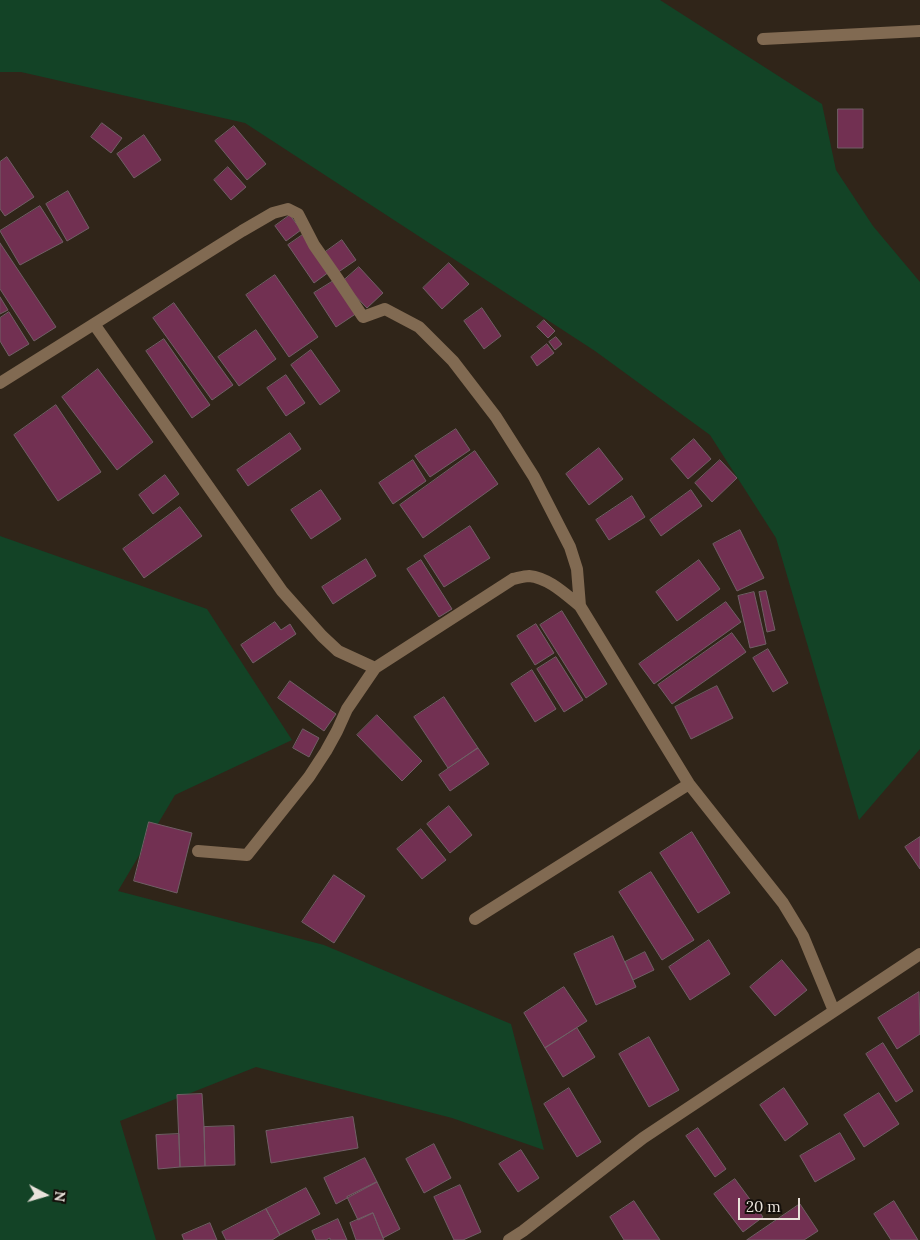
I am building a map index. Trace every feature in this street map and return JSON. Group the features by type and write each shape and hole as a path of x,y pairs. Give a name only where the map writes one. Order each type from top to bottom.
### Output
{"street":[{"path":"763,39 920,31"},
{"path":"2,381 242,231 274,214 288,209 298,214 305,231 363,317 385,309 419,327 453,361 496,417 534,477 570,547 577,569 580,606"},
{"path":"94,324 282,592 338,651 375,668"},
{"path":"198,851 247,855 318,764 338,732 347,709 375,668 513,578 528,576 558,588 580,606 689,784 783,903 803,936 834,1011"},
{"path":"475,919 689,784"},
{"path":"509,1240 526,1236 643,1138 920,954"}],"green space":[{"path":"0,0 660,0 822,104 836,170 873,226 920,282 920,749 859,820 776,538 710,435 595,351 245,123 21,72 0,72"},
{"path":"0,536 207,609 292,740 175,795 118,891 324,945 511,1024 544,1150 452,1118 256,1067 120,1121 156,1240 0,1240"}],"building":[{"path":"838,109 863,109 863,148 838,148"},
{"path":"102,123 122,138 111,153 91,137"},
{"path":"234,126 266,164 247,180 215,141"},
{"path":"144,135 161,160 134,178 117,154"},
{"path":"7,157 34,197 5,216 0,209 0,162"},
{"path":"228,167 246,187 231,200 214,180"},
{"path":"68,191 89,228 67,241 46,204"},
{"path":"40,206 63,242 20,265 0,231"},
{"path":"290,215 301,230 286,241 275,226"},
{"path":"304,234 329,272 314,283 288,245"},
{"path":"342,240 356,260 337,273 324,253"},
{"path":"0,243 56,327 34,341 0,289"},
{"path":"449,263 469,284 442,309 423,288"},
{"path":"359,267 383,293 367,308 342,282"},
{"path":"275,275 318,337 289,357 246,295"},
{"path":"335,280 357,313 336,327 314,293"},
{"path":"0,297 8,310 0,314"},
{"path":"174,303 233,385 212,400 153,318"},
{"path":"482,308 501,336 484,349 464,321"},
{"path":"9,312 29,344 9,356 0,341 0,318"},
{"path":"544,320 555,331 548,338 537,327"},
{"path":"256,330 276,359 239,386 218,357"},
{"path":"556,337 562,344 555,350 549,342"},
{"path":"164,339 210,405 192,418 146,351"},
{"path":"547,344 554,353 537,366 531,357"},
{"path":"311,350 340,391 320,405 291,365"},
{"path":"98,369 153,442 117,470 62,397"},
{"path":"286,375 305,403 286,416 267,388"},
{"path":"56,405 101,472 58,501 14,435"},
{"path":"456,429 470,450 430,477 415,456"},
{"path":"290,433 301,449 248,486 237,470"},
{"path":"694,439 711,459 688,479 671,459"},
{"path":"599,448 623,479 589,505 566,474"},
{"path":"475,451 498,484 423,538 400,505"},
{"path":"413,460 426,481 393,504 379,483"},
{"path":"720,460 737,478 712,502 695,483"},
{"path":"165,475 179,494 153,514 139,495"},
{"path":"321,490 341,519 311,539 291,510"},
{"path":"691,490 702,506 661,536 650,520"},
{"path":"632,496 645,517 609,540 596,520"},
{"path":"180,507 202,536 144,578 123,549"},
{"path":"470,526 490,558 444,587 424,556"},
{"path":"740,530 764,578 737,591 713,544"},
{"path":"366,559 376,576 333,604 322,587"},
{"path":"421,560 452,609 439,617 407,569"},
{"path":"699,560 720,589 677,621 656,592"},
{"path":"766,591 775,630 767,632 759,592"},
{"path":"754,592 766,644 750,648 738,596"},
{"path":"726,602 741,622 654,684 639,664"},
{"path":"562,611 607,684 586,698 540,625"},
{"path":"275,622 281,630 290,624 296,634 253,663 241,645"},
{"path":"536,624 554,653 535,665 517,636"},
{"path":"732,633 746,652 672,704 658,685"},
{"path":"768,649 788,683 773,692 753,658"},
{"path":"556,657 583,700 564,712 537,669"},
{"path":"532,670 556,709 535,722 511,684"},
{"path":"290,681 336,714 324,731 278,698"},
{"path":"717,686 733,718 691,739 675,707"},
{"path":"444,697 478,748 448,768 414,717"},
{"path":"377,715 422,761 402,781 357,735"},
{"path":"303,729 319,738 309,757 293,748"},
{"path":"478,748 489,764 450,791 439,775"},
{"path":"449,806 472,835 450,853 427,824"},
{"path":"149,822 192,833 177,893 134,881"},
{"path":"421,829 446,860 422,879 397,849"},
{"path":"692,832 730,893 698,913 660,853"},
{"path":"920,837 920,869 905,847"},
{"path":"651,872 694,940 662,960 619,892"},
{"path":"334,875 365,896 334,943 302,922"},
{"path":"613,936 636,987 596,1005 574,954"},
{"path":"709,940 730,974 690,1000 669,967"},
{"path":"645,952 654,970 633,980 625,962"},
{"path":"782,960 807,990 775,1016 750,987"},
{"path":"564,987 587,1021 545,1048 524,1013"},
{"path":"919,992 920,1034 897,1049 878,1018"},
{"path":"577,1028 595,1057 563,1077 545,1048"},
{"path":"649,1037 679,1090 649,1107 619,1054"},
{"path":"883,1043 913,1091 896,1102 866,1054"},
{"path":"569,1088 601,1142 577,1157 544,1104"},
{"path":"784,1088 808,1124 785,1141 760,1105"},
{"path":"879,1093 899,1124 864,1147 844,1115"},
{"path":"202,1094 205,1166 180,1167 177,1095"},
{"path":"353,1117 358,1148 271,1163 266,1131"},
{"path":"234,1126 235,1165 205,1166 204,1127"},
{"path":"698,1128 726,1169 715,1177 686,1136"},
{"path":"840,1133 855,1159 815,1182 800,1156"},
{"path":"179,1134 180,1167 158,1169 156,1135"},
{"path":"434,1144 451,1178 424,1193 406,1159"},
{"path":"521,1150 539,1178 518,1192 499,1164"},
{"path":"365,1158 377,1182 336,1204 324,1178"},
{"path":"735,1179 763,1217 743,1232 714,1194"},
{"path":"377,1182 400,1229 383,1238 373,1213 358,1220 347,1197"},
{"path":"460,1185 481,1232 463,1240 454,1240 434,1197"},
{"path":"306,1188 320,1214 280,1235 266,1209"},
{"path":"634,1201 660,1240 624,1240 610,1217"},
{"path":"894,1201 918,1240 891,1240 874,1214"},
{"path":"800,1204 818,1231 804,1240 747,1240"},
{"path":"266,1209 280,1235 272,1240 226,1240 222,1232"},
{"path":"373,1213 384,1240 356,1240 350,1223"},
{"path":"338,1219 347,1240 330,1240 330,1238 316,1240 312,1231"},
{"path":"210,1223 217,1240 184,1240 182,1235"}]}
